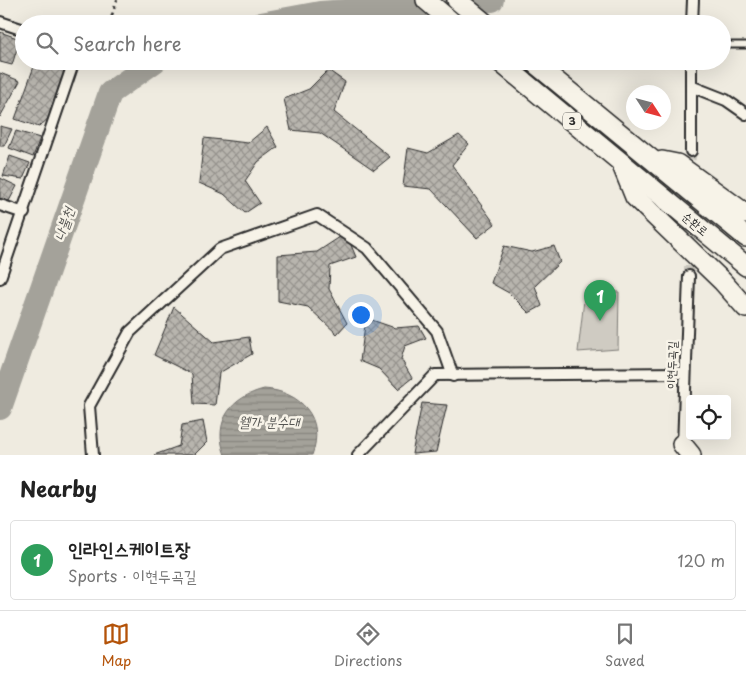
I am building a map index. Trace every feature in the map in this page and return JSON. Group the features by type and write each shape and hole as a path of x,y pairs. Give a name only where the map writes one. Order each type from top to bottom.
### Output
{"highway":[{"path":"426,0 444,15"},
{"path":"457,0 475,15"},
{"name":"3","path":"511,70 620,161 644,189"},
{"name":"3","path":"543,70 649,157"},
{"path":"649,157 677,164 746,214"},
{"name":"순환로","path":"649,157 746,236"},
{"path":"644,189 667,215 746,289"},
{"path":"644,189 746,308"},
{"name":"순환로","path":"644,189 746,266"}],"street":[{"path":"692,15 693,0"},
{"path":"0,22 15,27"},
{"path":"0,278 24,213 71,70"},
{"path":"691,70 691,150"},
{"path":"692,87 726,100 746,114"},
{"path":"0,205 24,213"},
{"path":"93,455 89,406 130,332 220,249 316,215 367,248 437,331 453,376"},
{"name":"이현두곡길","path":"686,451 684,373 689,276"},
{"path":"358,455 435,376 684,373"}],"lane":[{"path":"731,45 746,45"}],"path":[{"path":"112,15 117,0"}],"shaded area":[{"path":"585,291 619,292 618,349 578,352"}],"water":[{"name":"웰가 분수대","path":"264,389 289,395 307,409 315,429 312,455 225,455 221,431 223,421 228,412 234,404 243,398"}],"building":[{"path":"0,32 15,37 15,55 12,65 0,62"},
{"path":"33,70 69,70 53,114 39,127 15,119"},
{"path":"328,70 345,82 334,112 390,157 374,170 320,133 291,130 284,99 309,89"},
{"path":"0,73 20,81 0,117"},
{"path":"0,126 12,129 4,146 0,146"},
{"path":"267,127 278,147 258,162 245,181 260,203 245,213 224,194 199,183 204,138 248,143"},
{"path":"16,131 40,138 33,157 9,148"},
{"path":"459,135 469,144 452,165 495,224 477,238 431,189 403,186 408,148 428,153"},
{"path":"10,156 30,163 23,179 3,176"},
{"path":"0,178 17,186 9,201 0,199"},
{"path":"346,233 356,257 330,266 329,289 347,323 337,334 308,307 278,301 278,255 317,252"},
{"path":"504,246 532,252 554,246 560,262 535,286 542,306 529,313 509,293 491,283"},
{"path":"174,307 214,342 249,337 252,354 219,373 215,405 194,404 192,374 154,355"},
{"path":"366,318 395,328 419,326 426,338 405,346 401,359 412,378 398,389 379,369 360,361"},
{"path":"422,403 447,405 436,452 412,454"},
{"path":"203,421 207,442 194,455 154,455 179,446 182,425"}],"waterway":[{"name":"나불천","path":"309,15 492,0"},
{"name":"나불천","path":"0,408 110,93 142,70"}],"tunnel":[{"path":"690,175 691,151"},
{"path":"689,276 690,190"}],"place":[{"name":"인라인스케이트장","path":"600,321"}]}
